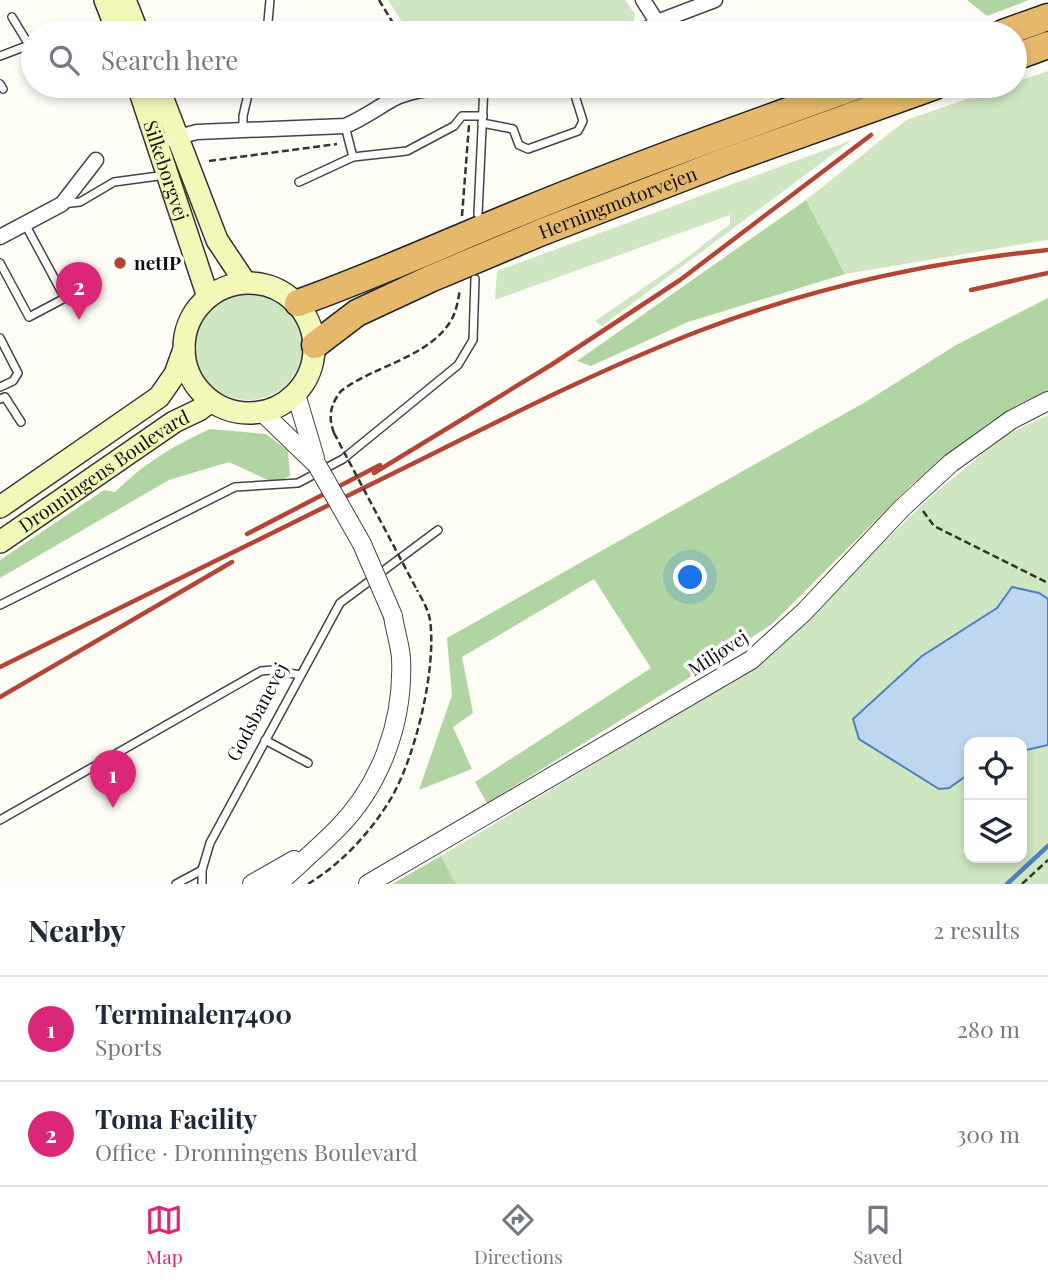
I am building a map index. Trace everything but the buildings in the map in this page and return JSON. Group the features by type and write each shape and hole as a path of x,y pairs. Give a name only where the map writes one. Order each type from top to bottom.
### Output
{"highway":[{"path":"1027,24 1048,17"},
{"path":"1027,53 1048,45"},
{"name":"Herningmotorvejen","path":"298,303 334,291 526,210 824,98"},
{"name":"Herningmotorvejen","path":"315,345 356,313 430,279 542,232 726,161 901,98"}],"main road":[{"path":"105,0 113,21"},
{"path":"125,0 133,21"},
{"name":"Silkeborgvej","path":"142,98 208,297"},
{"name":"Silkeborgvej","path":"163,98 217,240 245,282"},
{"path":"245,282 279,289 298,303 313,330 315,345 310,372 296,394 281,406 262,412 244,413 227,410 211,401 197,387 187,369 184,349 190,320 208,297 220,289 245,282"},
{"name":"Dronningens Boulevard","path":"0,507 159,397 175,374 184,349"},
{"name":"Dronningens Boulevard","path":"0,542 174,422 211,401"}],"street":[{"path":"643,0 656,21"},
{"path":"660,21 715,0"},
{"path":"157,144 197,132 345,126 362,119 395,98"},
{"path":"0,237 62,205 96,160"},
{"path":"278,884 338,828 372,783 386,754 396,721 401,658 393,616 362,544 317,465 296,394"},
{"name":"Miljøvej","path":"368,884 751,660 804,612 902,508 951,463 1011,420 1048,401"},
{"path":"262,412 317,465"},
{"path":"252,884 316,849"}],"lane":[{"path":"268,21 270,0"},
{"path":"12,17 21,32"},
{"path":"0,56 21,49"},
{"path":"243,129 247,98"},
{"path":"478,214 483,98"},
{"path":"299,182 353,157 407,150 454,127 462,116 470,115 513,129 519,145 528,149 578,131 583,121 576,98"},
{"path":"345,126 353,157"},
{"path":"62,205 80,202 114,182 167,175 188,169"},
{"path":"0,262 29,317 65,298 25,224"},
{"path":"0,605 235,487 298,483 343,459 458,365 473,340 475,279"},
{"path":"0,338 18,373 13,380 0,387"},
{"path":"0,399 5,397 21,422"},
{"name":"Godsbanevej","path":"202,884 202,870 210,843 340,603 438,530"},
{"path":"0,820 261,671 273,670 300,675"},
{"path":"265,740 308,763"},
{"path":"176,884 202,870"}],"path":[{"path":"379,0 392,21"},
{"path":"462,220 470,115"},
{"path":"417,590 334,433 330,411 341,391 350,384 432,343 449,325 456,309 460,286"},
{"path":"921,509 934,526 1048,583"},
{"path":"1022,884 1048,860"}],"green space":[{"path":"388,0 625,0 635,14 634,21 401,21"},
{"path":"967,0 1029,0 987,16"},
{"path":"1048,71 1048,240 845,274 806,200 906,120 970,98 1027,98 1027,78"},
{"path":"852,140 602,326 595,321 684,260 730,224 730,215 495,300 497,271"},
{"path":"806,200 845,274 688,322 591,366 577,361"},
{"path":"248,290 269,294 287,306 299,324 303,345 299,366 287,384 269,396 248,400 227,396 209,384 197,366 193,345 197,324 209,306 227,294"},
{"path":"1048,298 1048,393 990,422 910,486 772,624 487,803 475,782 651,668 594,579 462,657 473,713 453,727 472,769 419,790 452,695 447,638 867,401 956,345"},
{"path":"1048,415 1048,599 1039,593 1012,587 997,608 922,656 853,719 960,779 964,777 964,863 1027,863 1027,750 1048,745 1048,884 456,884 441,856 755,667 925,502 1002,437"},
{"path":"210,429 266,434 288,451 290,476 274,483 229,462 169,480 0,578 0,560 104,490 115,492 160,456"},
{"path":"441,856 456,884 392,884"}],"water":[{"path":"1012,587 1039,593 1048,599 1048,745 1027,750 1027,737 964,737 964,778 949,788 939,789 859,739 853,719 922,656 997,608"}],"waterway":[{"path":"1007,884 1048,846"}],"railway":[{"path":"374,473 551,365 680,280 871,135"},
{"path":"0,667 550,396 699,331 784,302 871,279 959,262 1048,250"},
{"path":"971,290 1048,273"},
{"path":"247,534 380,465"},
{"path":"0,697 232,562"}],"place":[{"name":"netIP","path":"120,263"},
{"name":"Toma Facility","path":"79,320"},
{"name":"Terminalen7400","path":"113,808"}]}
